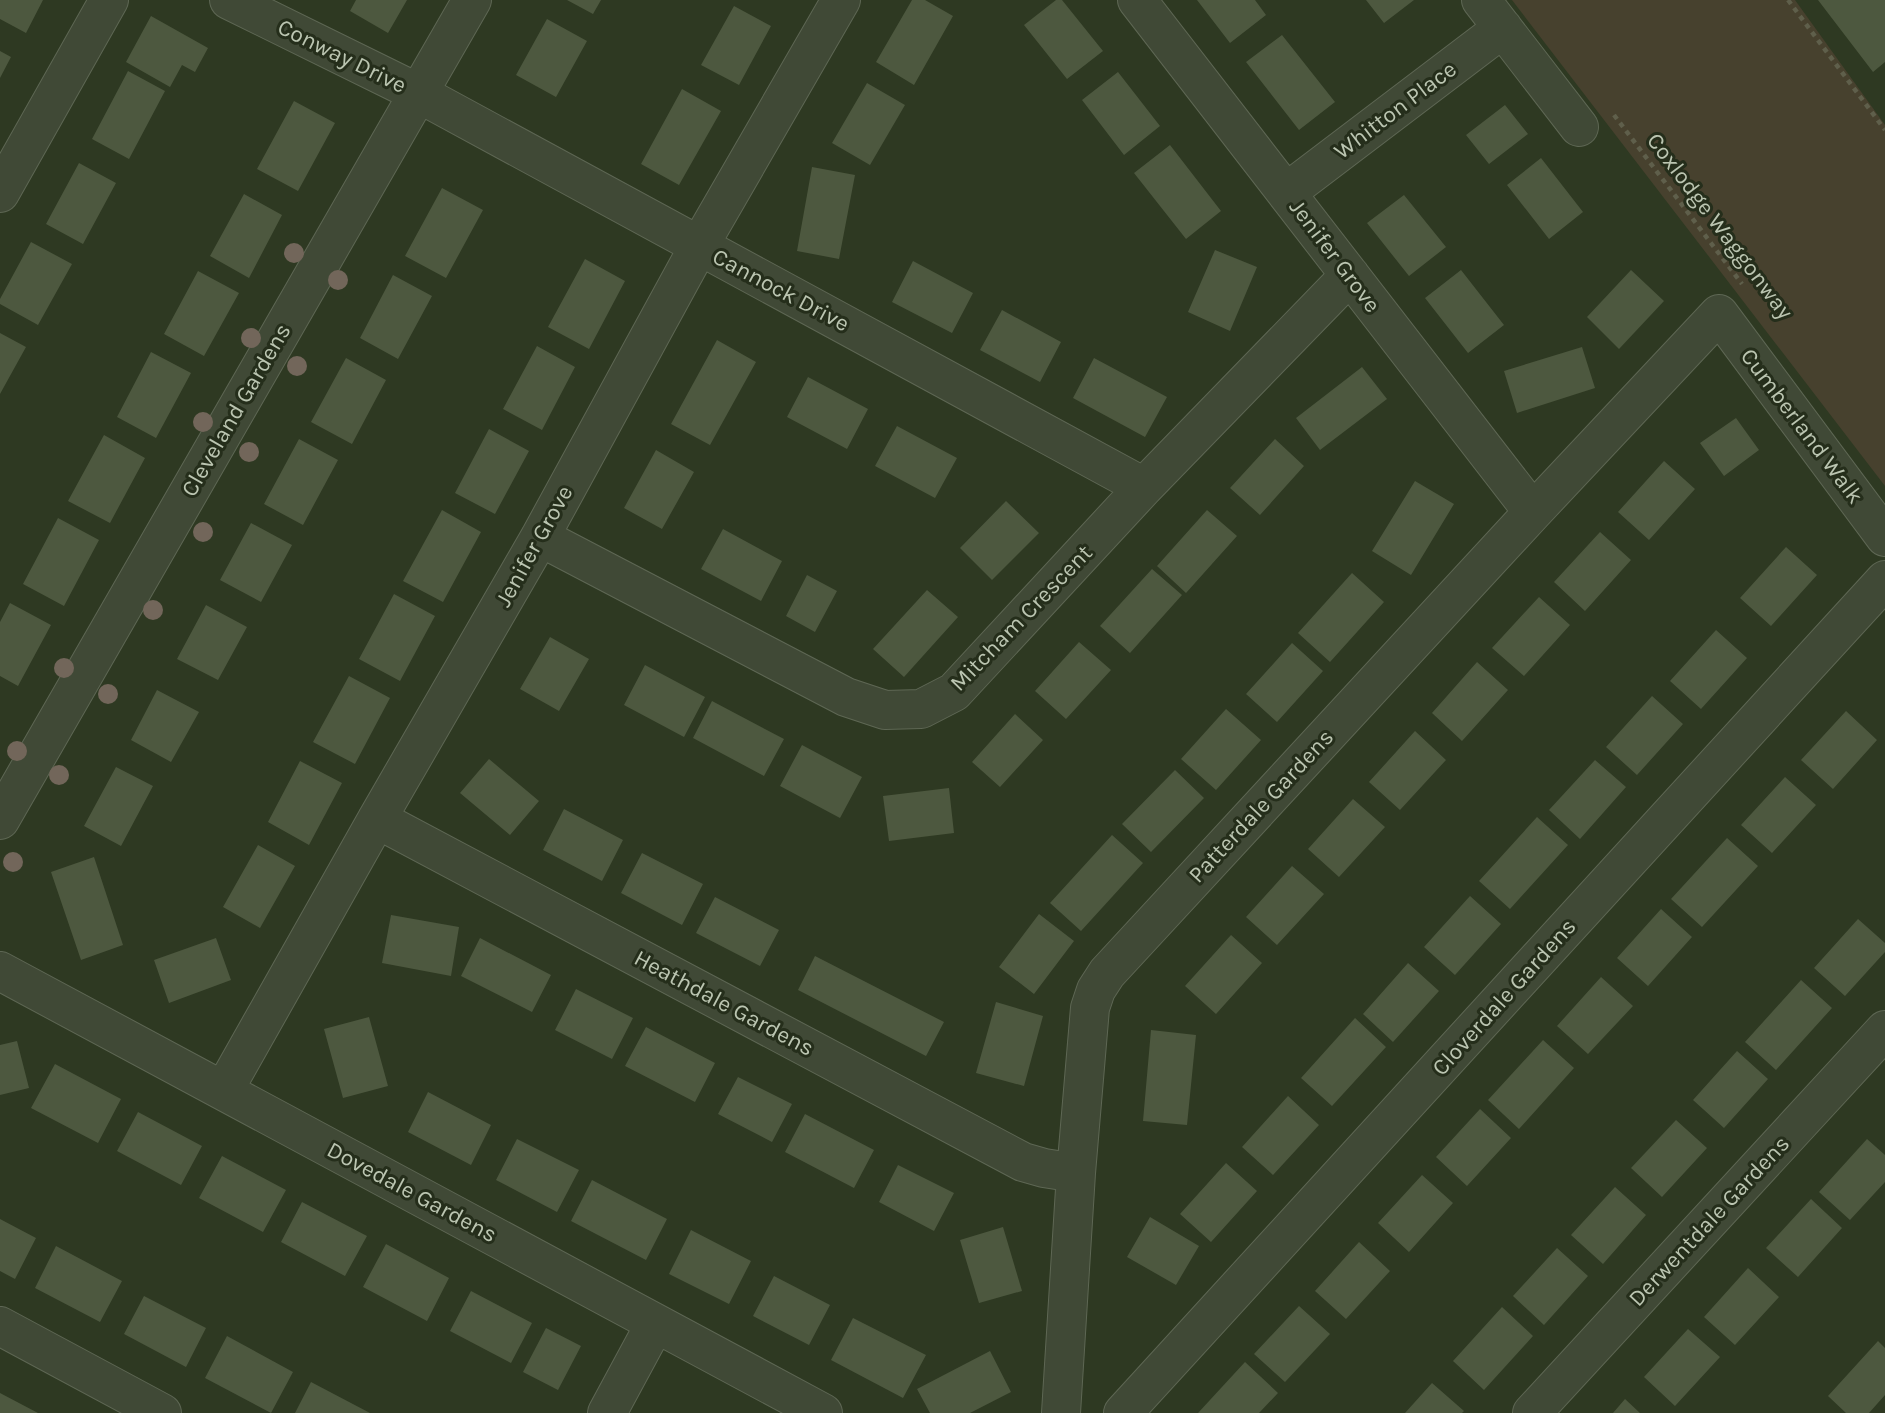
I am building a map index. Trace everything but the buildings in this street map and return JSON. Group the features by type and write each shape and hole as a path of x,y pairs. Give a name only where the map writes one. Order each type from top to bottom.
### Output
{"street":[{"path":"0,193 109,0"},
{"name":"Conway Drive","path":"229,0 418,93"},
{"name":"Cleveland Gardens","path":"0,820 472,0"},
{"name":"Jenifer Grove","path":"224,1090 540,537 699,246 841,0"},
{"name":"Jenifer Grove","path":"1138,0 1533,512"},
{"path":"1492,14 1594,117"},
{"name":"Whitton Place","path":"1287,192 1492,14"},
{"name":"Cannock Drive","path":"418,93 1144,487"},
{"name":"Mitcham Crescent","path":"540,537 846,697 885,710 921,709 954,692 1144,487 1350,275"},
{"name":"Patterdale Gardens","path":"1061,1413 1076,1172 1090,1008 1107,973 1533,512 1733,303"},
{"name":"Cumberland Walk","path":"1733,303 1885,537"},
{"name":"Cloverdale Gardens","path":"1123,1413 1885,580"},
{"name":"Heathdale Gardens","path":"377,819 1023,1162 1076,1172"},
{"name":"Dovedale Gardens","path":"0,971 823,1413"},
{"name":"Derwentdale Gardens","path":"1532,1413 1885,1030"},
{"path":"607,1413 655,1324"},
{"path":"0,1326 162,1413"}],"path":[{"path":"1788,0 1884,127"},
{"name":"Coxlodge Waggonway","path":"1594,117 1733,303"}],"shaded area":[{"path":"1512,0 1795,0 1885,125 1885,486"}]}
